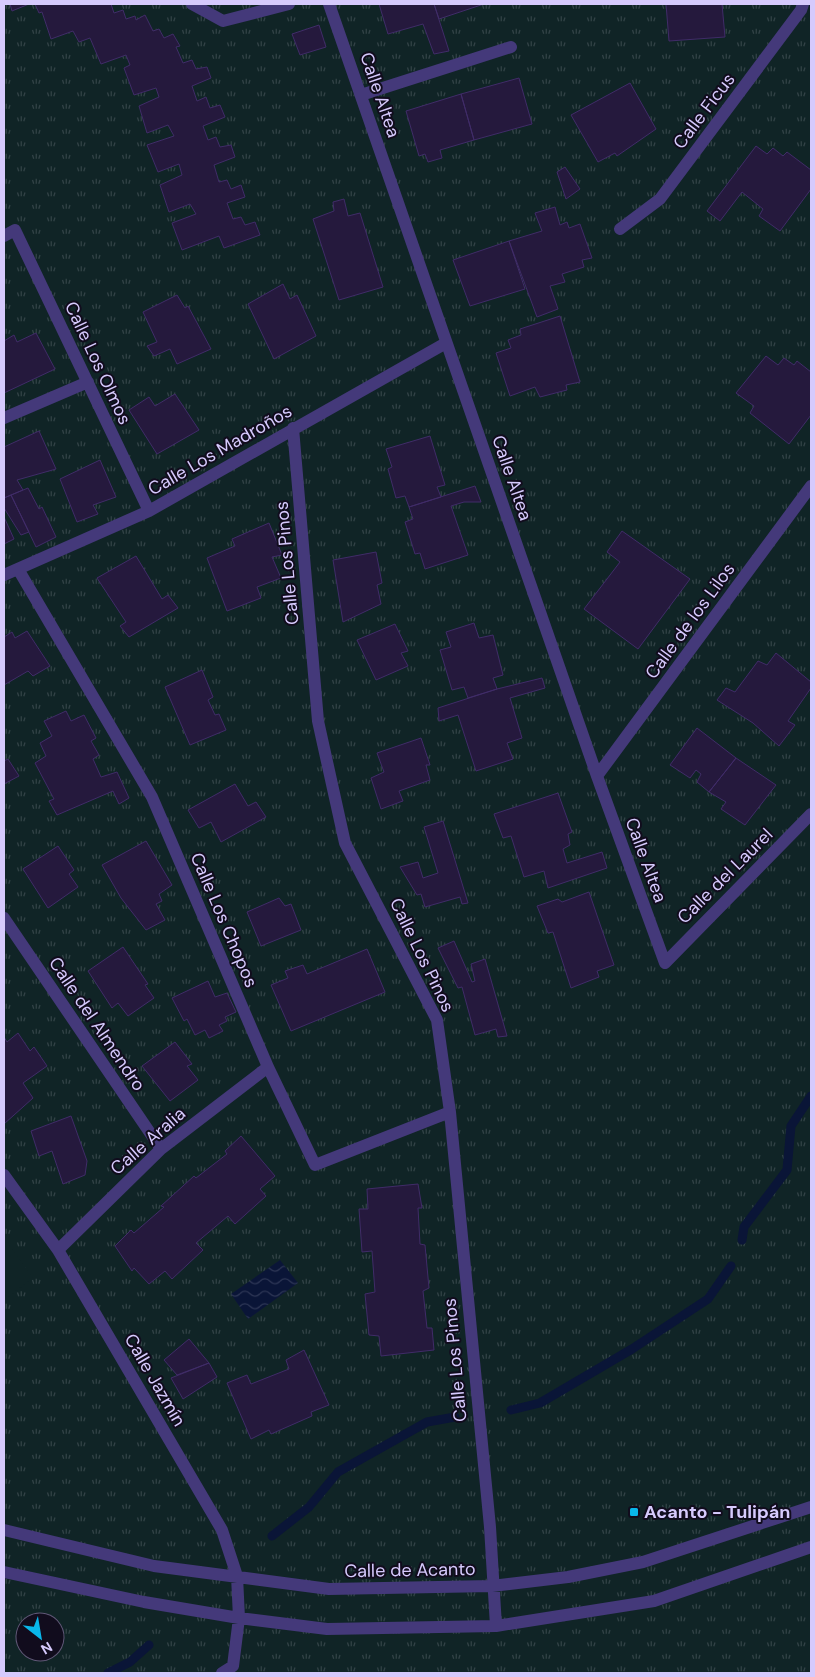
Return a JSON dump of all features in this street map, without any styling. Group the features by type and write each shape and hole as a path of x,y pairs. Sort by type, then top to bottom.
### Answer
{"street":[{"path":"192,4 223,22 289,4"},
{"name":"Calle Altea","path":"329,4 597,776 664,963"},
{"name":"Calle Ficus","path":"620,229 660,199 801,10 803,4"},
{"path":"361,95 511,47"},
{"name":"Calle Los Olmos","path":"4,236 15,230 149,511"},
{"name":"Calle Los Madroños","path":"4,575 149,511 446,343"},
{"path":"4,418 88,382"},
{"name":"Calle Los Pinos","path":"293,428 318,721 345,843 437,1020 450,1112 490,1527 492,1586 496,1626"},
{"name":"Calle de los Lilos","path":"597,776 811,486"},
{"name":"Calle Los Chopos","path":"18,569 152,796 268,1067 315,1165 450,1112"},
{"name":"Calle del Laurel","path":"664,963 811,814"},
{"name":"Calle del Almendro","path":"4,918 161,1149"},
{"name":"Calle Aralia","path":"58,1250 161,1149 268,1067"},
{"name":"Calle Jazmín","path":"4,1175 58,1250 222,1530 238,1576 239,1618 233,1666 222,1673"},
{"name":"Calle de Acanto","path":"4,1530 154,1566 329,1589 492,1586 568,1576 643,1562 811,1507"},
{"path":"4,1572 144,1602 239,1618 327,1629 496,1626 654,1601 811,1547"}],"green space":[{"path":"4,4 811,4 811,1673 4,1673"},
{"path":"7,1242 33,1278 4,1300 4,1245"}],"water":[{"path":"280,1260 298,1283 248,1319 231,1294"}],"building":[{"path":"10,4 29,4 12,11"},
{"path":"35,4 111,4 114,13 123,10 126,19 135,16 136,20 145,15 153,31 159,29 164,38 173,34 180,46 176,47 183,63 192,60 196,69 207,67 211,78 192,86 197,101 206,97 210,108 220,105 225,117 203,126 208,140 216,137 220,147 231,145 235,157 214,165 219,182 227,180 231,189 241,185 245,197 227,203 233,219 241,217 245,225 255,222 260,235 224,248 219,236 182,250 172,223 196,214 190,204 169,212 160,185 182,175 179,164 158,172 147,145 174,136 168,125 147,133 139,106 159,97 156,88 134,95 124,68 130,65 126,55 101,64 90,38 79,42 73,31 51,39 42,12 39,13"},
{"path":"379,4 434,4 449,51 434,54 423,24 388,34"},
{"path":"434,4 484,4 439,19"},
{"path":"666,4 722,4 725,37 669,41"},
{"path":"319,25 326,47 300,55 292,34"},
{"path":"519,78 532,124 474,140 461,94"},
{"path":"630,83 656,129 617,156 615,153 598,162 571,115"},
{"path":"461,94 474,140 440,150 442,158 428,162 425,154 419,156 406,111"},
{"path":"756,146 767,154 773,148 783,156 787,152 811,170 811,189 780,231 759,216 763,209 742,192 720,221 707,211"},
{"path":"565,167 580,189 566,199 557,172"},
{"path":"344,199 348,216 360,213 383,287 339,300 313,219 334,211 333,202"},
{"path":"555,207 560,225 567,222 569,228 580,224 592,258 582,260 584,267 562,274 565,282 550,286 558,309 537,317 509,241 542,231 535,213"},
{"path":"509,241 525,289 470,306 453,260"},
{"path":"283,284 290,299 297,295 316,336 274,359 248,304"},
{"path":"177,295 185,308 188,306 211,349 177,364 170,349 154,356 147,346 157,342 143,312"},
{"path":"560,316 580,382 566,385 567,390 540,397 535,387 510,396 496,353 511,348 508,340 521,335 520,329"},
{"path":"36,333 55,369 4,393 4,341 14,335 17,342"},
{"path":"766,356 778,365 784,358 794,365 797,361 811,372 811,415 789,444 750,413 754,406 736,393"},
{"path":"175,394 199,430 157,454 129,410 149,397 155,406"},
{"path":"39,431 56,469 17,480 23,490 4,498 4,447"},
{"path":"430,436 445,485 437,487 441,497 409,507 405,496 396,498 388,469 392,467 386,449"},
{"path":"100,460 116,497 93,505 98,514 77,522 60,479"},
{"path":"475,486 481,502 464,502 451,506 468,555 425,569 420,553 415,554 405,522 413,519 409,507"},
{"path":"28,488 39,509 42,507 56,537 36,547 11,495"},
{"path":"11,495 29,532 21,535 4,508 4,498"},
{"path":"4,517 14,539 4,544"},
{"path":"269,523 282,555 272,557 281,578 257,587 261,598 227,611 207,558 235,546 232,539"},
{"path":"622,531 690,579 638,649 584,609 620,562 607,552"},
{"path":"376,552 382,583 377,585 381,604 343,622 333,560"},
{"path":"136,556 162,599 168,595 178,608 129,637 120,626 126,622 97,578"},
{"path":"474,623 479,638 493,635 503,675 493,678 497,689 468,698 464,687 452,690 440,650 451,647 446,632"},
{"path":"395,624 408,651 401,653 408,666 376,680 357,640"},
{"path":"27,631 50,666 33,676 28,671 4,685 4,637 12,632 15,638"},
{"path":"776,653 811,682 811,688 788,721 795,725 779,746 753,723 717,700 726,688 735,692 758,661 767,665"},
{"path":"202,670 213,697 208,700 215,715 219,714 226,730 190,745 165,687"},
{"path":"542,678 545,688 510,698 522,738 507,743 513,759 476,771 458,715 439,721 438,708 497,689"},
{"path":"66,711 71,721 84,715 96,738 91,741 99,755 93,759 101,777 117,772 129,798 119,804 113,791 57,815 49,801 54,799 35,763 46,756 40,743 52,736 44,721"},
{"path":"697,728 736,758 709,792 697,782 701,774 696,770 690,778 670,765"},
{"path":"421,738 430,765 426,765 430,780 399,791 403,801 381,809 371,778 384,772 377,753"},
{"path":"736,758 776,785 745,825 721,809 726,802 709,792"},
{"path":"8,759 19,776 4,784 4,761"},
{"path":"235,784 248,806 256,802 266,817 221,842 211,822 199,828 188,810"},
{"path":"558,793 572,832 568,834 570,845 563,849 567,863 602,852 607,868 548,888 544,871 524,877 511,836 503,838 494,814"},
{"path":"443,821 468,903 462,904 460,897 425,907 421,894 417,895 400,867 418,862 423,878 438,873 424,827"},
{"path":"146,841 172,885 159,894 162,901 156,904 165,920 146,930 121,898 102,865"},
{"path":"58,846 74,870 69,874 78,887 48,908 23,869"},
{"path":"589,892 614,965 597,971 599,977 571,988 553,932 548,933 537,906 558,899 562,902"},
{"path":"279,898 285,906 291,904 301,930 261,946 247,912"},
{"path":"454,941 472,982 475,981 471,964 485,959 507,1036 498,1037 496,1029 475,1035 462,987 458,988 438,948"},
{"path":"123,947 148,984 145,985 154,998 128,1016 118,1003 112,1008 88,971"},
{"path":"367,949 385,992 291,1031 271,985 288,978 285,971 303,965 307,974"},
{"path":"208,981 215,997 227,993 236,1012 225,1017 227,1021 219,1025 223,1031 209,1038 205,1030 195,1035 187,1019 184,1021 172,998"},
{"path":"18,1033 30,1051 34,1047 47,1066 23,1083 33,1098 4,1124 4,1037 7,1042"},
{"path":"175,1042 192,1064 187,1066 198,1080 170,1101 142,1066"},
{"path":"71,1116 87,1161 85,1175 63,1184 52,1151 39,1156 31,1131"},
{"path":"241,1136 275,1176 260,1189 266,1196 235,1224 228,1216 196,1243 203,1250 172,1279 165,1271 149,1284 134,1268 132,1271 115,1246 131,1230 134,1233 164,1207 161,1206 194,1176 196,1178 227,1154 225,1151"},
{"path":"418,1184 422,1208 418,1208 420,1244 425,1245 429,1288 423,1291 427,1328 432,1328 434,1350 381,1356 379,1336 369,1335 365,1294 375,1292 372,1251 362,1252 359,1209 368,1209 367,1189"},
{"path":"189,1339 209,1363 177,1375 164,1360"},
{"path":"304,1350 329,1405 311,1412 312,1416 271,1434 269,1430 251,1439 227,1383 247,1375 251,1384 289,1369 286,1360"},
{"path":"209,1363 217,1377 183,1399 171,1378"}],"waterway":[{"path":"742,1240 744,1227 787,1170 791,1126 811,1096"},
{"path":"511,1410 540,1403 632,1349 708,1299 731,1266"},
{"path":"272,1536 309,1507 338,1472 427,1422 455,1417"},
{"path":"108,1673 130,1662 149,1645"}],"place":[{"name":"Acanto - Tulipán","path":"634,1512"}]}
